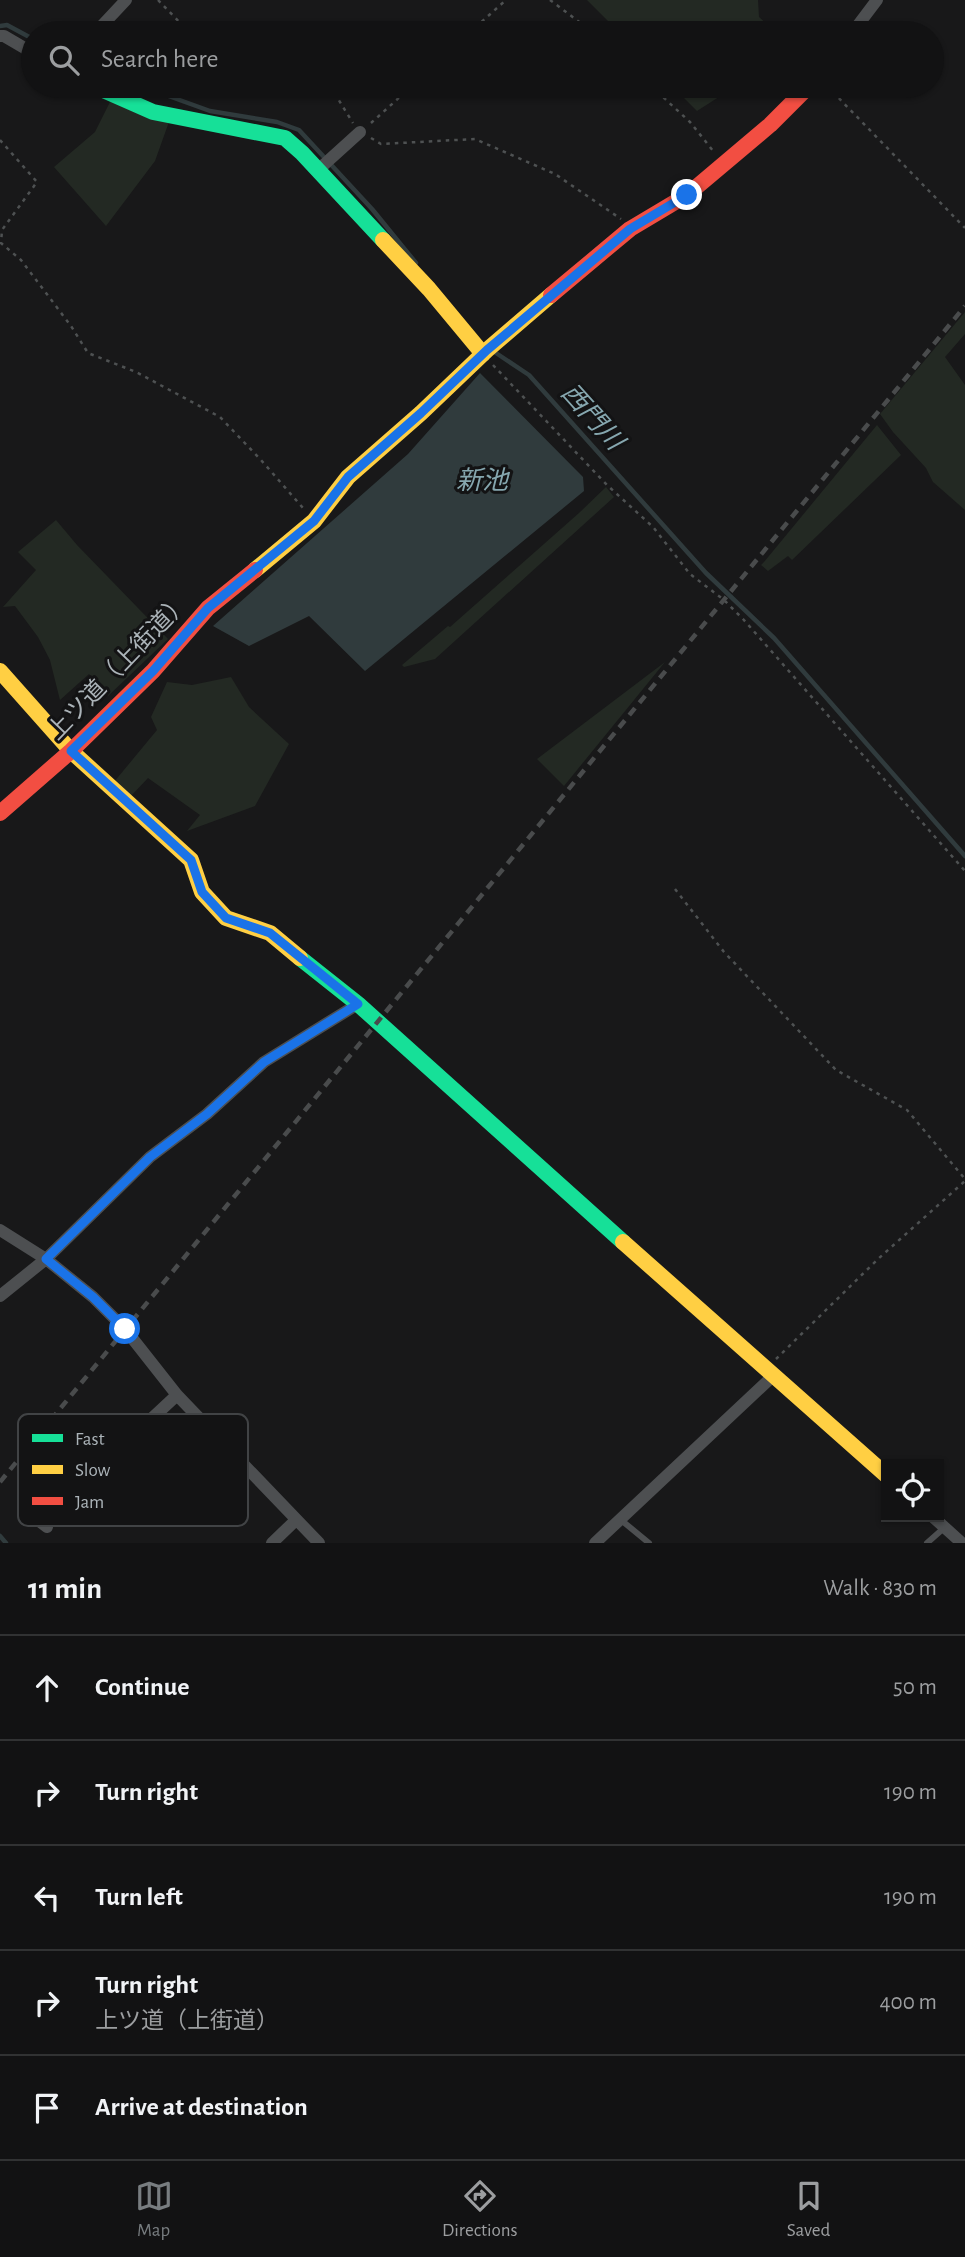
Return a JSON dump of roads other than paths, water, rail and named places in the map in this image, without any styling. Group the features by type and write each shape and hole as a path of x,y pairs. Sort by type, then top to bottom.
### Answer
{"street":[{"path":"106,21 126,0"},
{"path":"861,21 877,0"},
{"path":"0,36 21,46"},
{"path":"119,98 153,112 285,138 302,153 324,165 429,289 488,350"},
{"name":"上ツ道（上街道）","path":"0,813 71,751 153,671 208,608 314,521 348,477 488,350 630,229 687,195 770,125 797,98"},
{"path":"324,165 360,132"},
{"path":"0,671 71,751 191,860 202,892 226,918 270,933 358,1004 881,1471"},
{"path":"0,1296 46,1259 150,1157 207,1114 264,1062 358,1004"},
{"path":"0,1230 46,1259 93,1297 125,1329 195,1414"},
{"path":"595,1543 770,1373"},
{"path":"157,1414 177,1395"},
{"path":"248,1470 319,1543"},
{"path":"272,1543 296,1520"},
{"path":"939,1522 962,1543"}],"lane":[{"path":"621,1520 649,1543"},
{"path":"927,1543 945,1527"}],"water":[{"name":"新池","path":"480,373 583,477 584,491 365,671 309,616 249,646 213,626 408,454"}],"waterway":[{"name":"西門川","path":"0,26 7,25 21,33"},
{"name":"西門川","path":"174,98 210,111 277,122 299,130 372,209 416,263"},
{"name":"西門川","path":"493,351 529,375 706,573 774,638 965,856"},
{"path":"0,1536 6,1543"}],"railway":[{"path":"56,1414 965,306"},
{"path":"0,1482 18,1460"}]}
